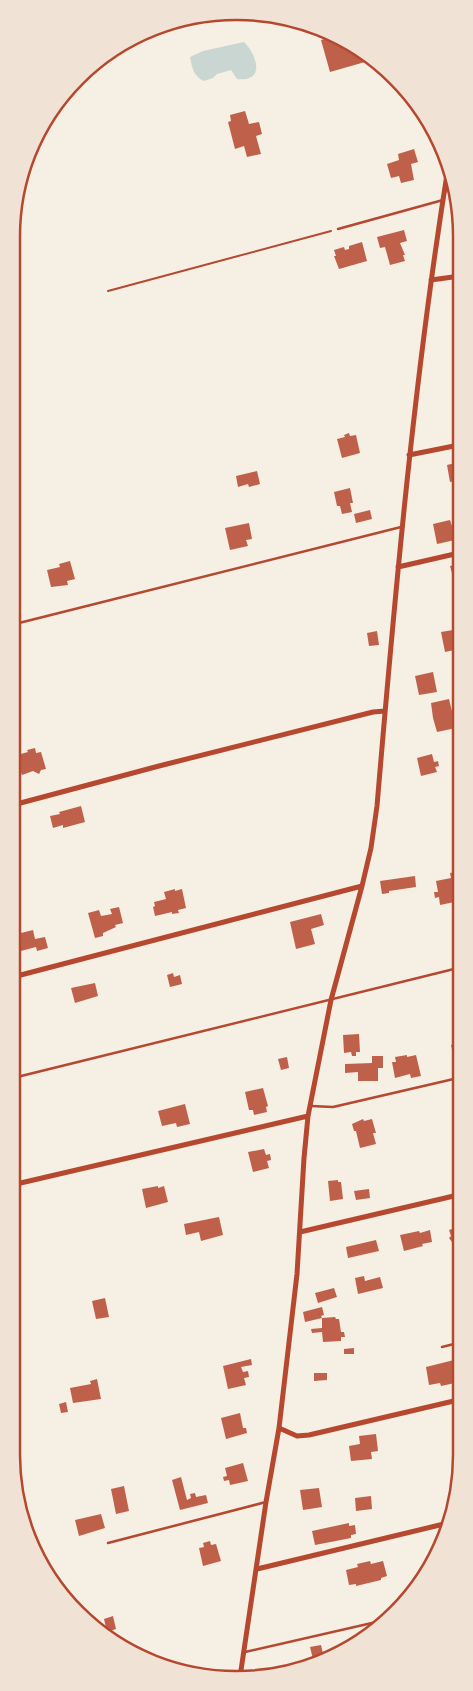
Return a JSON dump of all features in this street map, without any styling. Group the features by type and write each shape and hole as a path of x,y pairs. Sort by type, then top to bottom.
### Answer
{"street":[{"path":"241,1671 279,1428 297,1274 308,1116 331,1000 371,848 377,806 409,454 431,280 446,180"},
{"path":"431,280 453,277"},
{"path":"409,454 453,446"},
{"path":"398,567 453,554"},
{"path":"20,803 159,766 373,712 385,711"},
{"path":"20,975 362,886"},
{"path":"20,1183 308,1116"},
{"path":"300,1232 453,1196"},
{"path":"279,1428 297,1436 309,1435 453,1401"},
{"path":"257,1569 442,1524"}],"lane":[{"path":"338,229 443,200"},
{"path":"20,623 402,527"},
{"path":"20,1076 453,969"},
{"path":"310,1106 332,1107 453,1079"},
{"path":"442,1347 453,1344"},
{"path":"108,1543 266,1502"},
{"path":"244,1652 372,1623"}],"path":[{"path":"108,291 338,229"}],"shaded area":[{"path":"244,42 249,47 255,60 255,72 252,76 246,79 237,79 231,70 217,74 213,78 204,81 195,74 190,57 203,51"}],"building":[{"path":"325,39 332,42 365,62 330,72 321,40"},
{"path":"245,111 249,124 259,122 262,134 256,136 261,154 247,157 244,146 235,149 228,122 231,121 230,115"},
{"path":"414,149 418,162 411,164 414,180 401,183 399,176 391,178 387,164 399,160 398,154"},
{"path":"404,230 407,241 400,243 405,255 403,255 405,261 390,265 385,247 380,248 377,237"},
{"path":"362,242 367,261 339,269 334,256 336,256 334,250 344,247 345,250 349,249 349,246"},
{"path":"349,433 350,436 356,435 360,453 342,458 337,439 345,437 344,435"},
{"path":"453,464 453,481 450,482 447,465"},
{"path":"257,471 260,484 249,487 248,484 238,487 236,476"},
{"path":"350,488 353,503 350,503 352,512 342,514 340,506 337,506 334,492"},
{"path":"370,510 372,519 356,523 354,514"},
{"path":"450,520 453,526 453,540 437,544 433,524"},
{"path":"249,523 252,539 246,540 248,546 230,550 225,528"},
{"path":"70,561 75,579 67,581 68,585 51,587 47,570 60,567 59,564"},
{"path":"453,565 453,577 450,566"},
{"path":"453,630 453,650 445,652 441,632"},
{"path":"377,631 379,645 369,646 367,633"},
{"path":"433,672 437,692 419,695 415,676"},
{"path":"449,699 453,716 453,729 437,732 431,703"},
{"path":"35,748 36,753 41,752 46,769 41,770 39,774 33,771 22,775 20,770 20,754 28,752 27,750"},
{"path":"432,754 434,762 438,761 439,766 435,767 437,772 421,776 417,758"},
{"path":"81,806 85,822 63,828 63,825 53,828 50,816"},
{"path":"453,872 453,902 440,905 439,897 435,898 434,892 438,892 436,881 451,878 450,873"},
{"path":"415,876 416,887 389,891 389,893 382,894 380,881"},
{"path":"175,889 175,891 182,889 186,908 178,910 179,913 172,914 172,912 155,916 154,902 166,899 164,892"},
{"path":"119,907 123,923 115,925 116,927 103,933 103,936 95,938 88,913 99,910 101,916 112,914 110,909"},
{"path":"321,914 324,925 311,929 315,944 296,949 290,922"},
{"path":"33,930 35,939 45,937 48,948 37,951 36,947 20,951 20,933"},
{"path":"173,973 174,977 180,975 182,984 170,987 167,975"},
{"path":"95,983 98,996 75,1003 71,988"},
{"path":"359,1034 360,1052 356,1052 356,1056 352,1056 351,1052 344,1053 343,1035"},
{"path":"407,1055 407,1057 416,1055 421,1076 411,1078 410,1074 395,1078 392,1062 396,1062 395,1057"},
{"path":"372,1056 383,1056 383,1068 378,1068 378,1081 358,1081 358,1072 345,1073 345,1064 372,1063"},
{"path":"287,1057 289,1068 281,1070 278,1059"},
{"path":"263,1088 268,1106 266,1107 267,1112 254,1115 253,1110 249,1110 245,1092"},
{"path":"185,1104 190,1124 177,1127 176,1123 162,1126 158,1111"},
{"path":"363,1119 364,1121 372,1119 376,1133 373,1133 376,1144 360,1148 356,1131 354,1131 352,1124"},
{"path":"264,1149 266,1155 270,1154 271,1160 267,1161 269,1168 253,1172 248,1152"},
{"path":"338,1180 338,1182 341,1182 343,1199 330,1201 328,1181"},
{"path":"158,1186 158,1188 164,1186 168,1202 146,1208 142,1189"},
{"path":"369,1189 370,1198 356,1200 354,1191"},
{"path":"219,1217 223,1235 201,1241 199,1232 186,1235 184,1224"},
{"path":"453,1229 453,1242 449,1238 451,1236 449,1230"},
{"path":"430,1230 432,1242 404,1251 400,1235"},
{"path":"376,1240 379,1251 348,1258 346,1247"},
{"path":"364,1276 365,1281 380,1277 383,1288 358,1294 355,1278"},
{"path":"334,1288 337,1297 318,1303 315,1293"},
{"path":"105,1298 109,1317 96,1319 92,1301"},
{"path":"322,1307 324,1315 321,1316 322,1318 305,1322 303,1312"},
{"path":"335,1317 339,1319 341,1332 344,1332 345,1337 341,1337 341,1341 323,1342 322,1332 312,1333 311,1329 322,1328 322,1318"},
{"path":"354,1348 354,1354 344,1354 344,1349"},
{"path":"251,1359 252,1365 241,1367 243,1372 248,1371 249,1377 244,1378 246,1385 228,1389 223,1366"},
{"path":"453,1360 453,1383 441,1386 440,1383 429,1385 426,1367"},
{"path":"314,1373 327,1373 327,1380 314,1381"},
{"path":"97,1379 101,1399 73,1403 70,1388 91,1384 90,1381"},
{"path":"66,1402 68,1412 61,1413 59,1404"},
{"path":"240,1413 243,1428 246,1428 247,1433 226,1439 221,1418"},
{"path":"376,1434 378,1451 371,1452 372,1459 351,1461 349,1446 360,1444 359,1436"},
{"path":"243,1463 248,1481 230,1485 229,1480 224,1481 223,1477 227,1476 225,1468"},
{"path":"181,1477 187,1500 191,1498 190,1494 195,1493 196,1497 206,1495 208,1503 180,1510 172,1480"},
{"path":"124,1486 129,1511 116,1514 111,1489"},
{"path":"319,1488 322,1507 303,1510 300,1490"},
{"path":"371,1496 372,1509 356,1511 355,1498"},
{"path":"101,1514 105,1528 79,1536 75,1520"},
{"path":"349,1523 349,1526 355,1525 356,1534 351,1535 351,1538 315,1545 312,1531"},
{"path":"210,1541 211,1545 216,1544 221,1561 203,1566 199,1548 204,1547 203,1543"},
{"path":"370,1561 371,1564 383,1561 387,1576 381,1578 381,1580 356,1586 356,1584 349,1585 346,1570 358,1567 357,1564"},
{"path":"113,1616 116,1629 111,1631 106,1627 104,1619"},
{"path":"321,1645 323,1653 313,1657 310,1647"}]}
